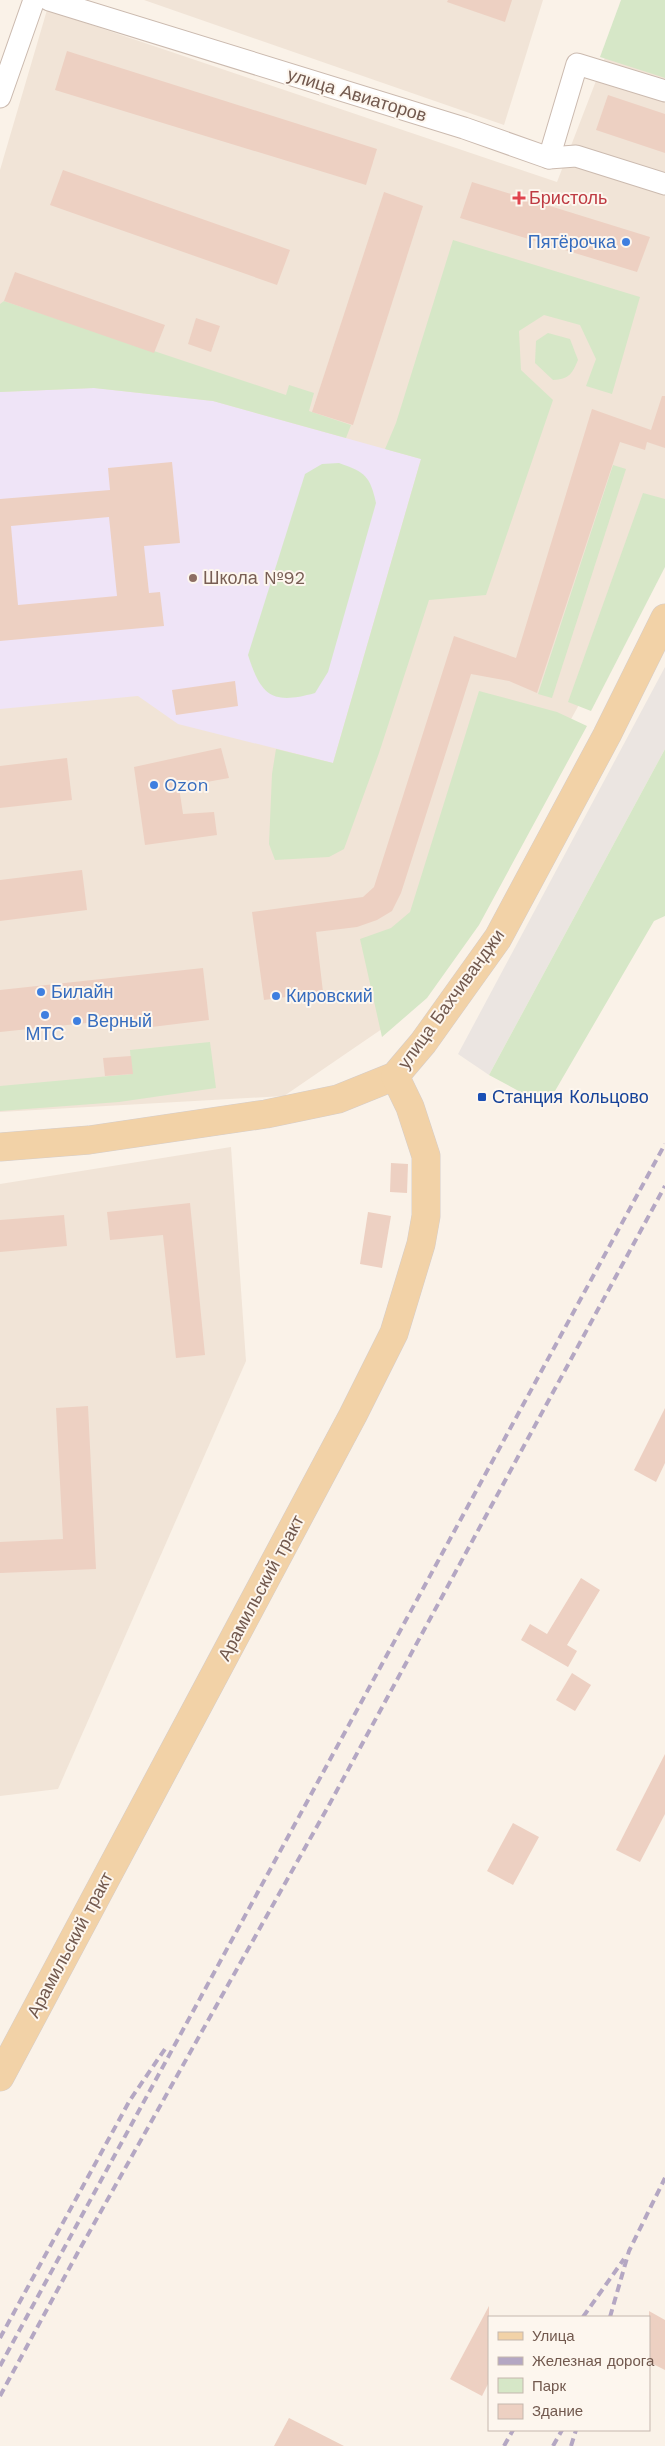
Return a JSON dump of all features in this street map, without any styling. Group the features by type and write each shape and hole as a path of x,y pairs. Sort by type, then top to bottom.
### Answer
{"main road":[{"name":"улица Бахчиванджи","path":"0,1147 89,1140 266,1114 338,1099 395,1076 423,1043 498,938 607,735 665,618"},
{"name":"Арамильский тракт","path":"0,2077 353,1415 394,1333 422,1244 426,1216 426,1156 410,1107 395,1076"}],"street":[{"path":"0,97 34,0"},
{"name":"улица Авиаторов","path":"50,0 464,128 549,158 576,156 665,184"},
{"path":"549,158 577,64 665,91"}],"shaded area":[{"path":"144,0 543,0 504,125"},
{"path":"47,10 557,182 616,29 665,37 665,547 414,1007 284,1096 0,1112 0,170"},
{"name":"Школа №92","path":"94,388 213,401 421,459 333,763 178,724 138,696 0,709 0,392"},
{"path":"665,667 665,749 489,1075 458,1054"},
{"path":"231,1147 246,1361 58,1789 0,1796 0,1184"}],"green space":[{"path":"621,0 665,0 665,78 600,57"},
{"path":"453,240 640,297 612,394 586,386 596,359 580,325 544,315 519,331 521,370 553,400 486,595 429,600 379,753 344,849 329,857 275,860 269,844 272,774 276,749 333,763 421,459 385,449 396,423"},
{"path":"4,301 286,395 289,385 314,393 309,411 351,425 346,438 213,401 94,388 0,392 0,304"},
{"path":"548,333 570,339 578,360 572,372 566,377 553,380 535,363 536,341"},
{"path":"339,463 361,472 365,476 369,481 376,503 328,672 315,693 288,698 278,697 270,694 258,680 248,655 305,474 322,464"},
{"path":"613,465 626,469 552,698 538,694"},
{"path":"643,493 665,499 665,567 591,711 568,702"},
{"path":"479,691 557,712 587,726 479,925 427,998 382,1037 360,939 391,928 410,912"},
{"path":"665,749 665,916 654,921 555,1091 526,1095 489,1075"},
{"path":"210,1042 216,1088 119,1102 0,1111 0,1086 132,1074 130,1050"}],"building":[{"path":"448,0 512,0 505,22 447,2"},
{"path":"67,51 377,149 366,185 55,90"},
{"path":"608,95 665,114 665,153 596,130"},
{"path":"63,170 290,250 277,285 50,205"},
{"path":"472,182 650,237 637,272 460,218"},
{"path":"384,192 423,206 353,425 312,412"},
{"path":"15,272 165,325 154,353 4,301"},
{"path":"196,318 220,326 211,352 188,344"},
{"path":"662,396 665,396 665,448 647,442 645,450 620,442 537,693 509,681 471,674 401,893 392,911 377,920 357,927 316,932 323,992 264,1000 252,912 363,897 374,887 454,636 516,658 592,409 651,430"},
{"path":"172,462 180,543 144,546 149,593 160,592 164,626 0,641 0,499 110,490 108,468","holes":["109,517 117,596 18,605 11,526"]},
{"path":"235,681 238,706 176,715 172,690"},
{"path":"221,748 229,778 179,787 183,814 214,812 217,835 145,845 134,767"},
{"path":"67,758 72,800 0,808 0,766"},
{"path":"82,870 87,910 0,921 0,880"},
{"path":"203,968 209,1020 127,1030 125,1019 0,1032 0,990"},
{"path":"131,1056 133,1074 105,1076 103,1058"},
{"path":"391,1163 408,1164 407,1193 390,1192"},
{"path":"190,1203 205,1355 176,1358 163,1235 110,1240 107,1212"},
{"path":"368,1212 391,1216 382,1268 360,1264"},
{"path":"64,1215 67,1246 0,1252 0,1220"},
{"path":"88,1406 96,1569 0,1573 0,1542 63,1539 56,1408"},
{"path":"665,1408 665,1463 656,1482 634,1470"},
{"path":"581,1578 600,1590 567,1645 577,1651 568,1667 521,1640 530,1624 547,1634"},
{"path":"572,1673 591,1685 575,1711 556,1700"},
{"path":"665,1754 665,1814 640,1862 616,1850"},
{"path":"513,1823 539,1837 513,1885 487,1871"},
{"path":"489,2306 488,2384 482,2396 450,2379"},
{"path":"649,2311 665,2320 665,2370 650,2362"},
{"path":"289,2418 344,2446 274,2446"}],"railway":[{"path":"0,2366 665,1144"},
{"path":"0,2396 77,2254 329,1805 665,1186"},
{"path":"0,2338 130,2100 167,2046"},
{"path":"610,2316 629,2251 665,2178"},
{"path":"584,2316 624,2259"},
{"path":"504,2446 512,2431"},
{"path":"553,2446 561,2431"},
{"path":"571,2446 576,2431"}],"place":[{"name":"Бристоль","path":"519,198"},
{"name":"Пятёрочка","path":"626,242"},
{"name":"Школа №92","path":"193,578"},
{"name":"Ozon","path":"154,785"},
{"name":"Билайн","path":"41,992"},
{"name":"Кировский","path":"276,996"},
{"name":"МТС","path":"45,1015"},
{"name":"Верный","path":"77,1021"},
{"name":"Станция Кольцово","path":"482,1097"}]}
